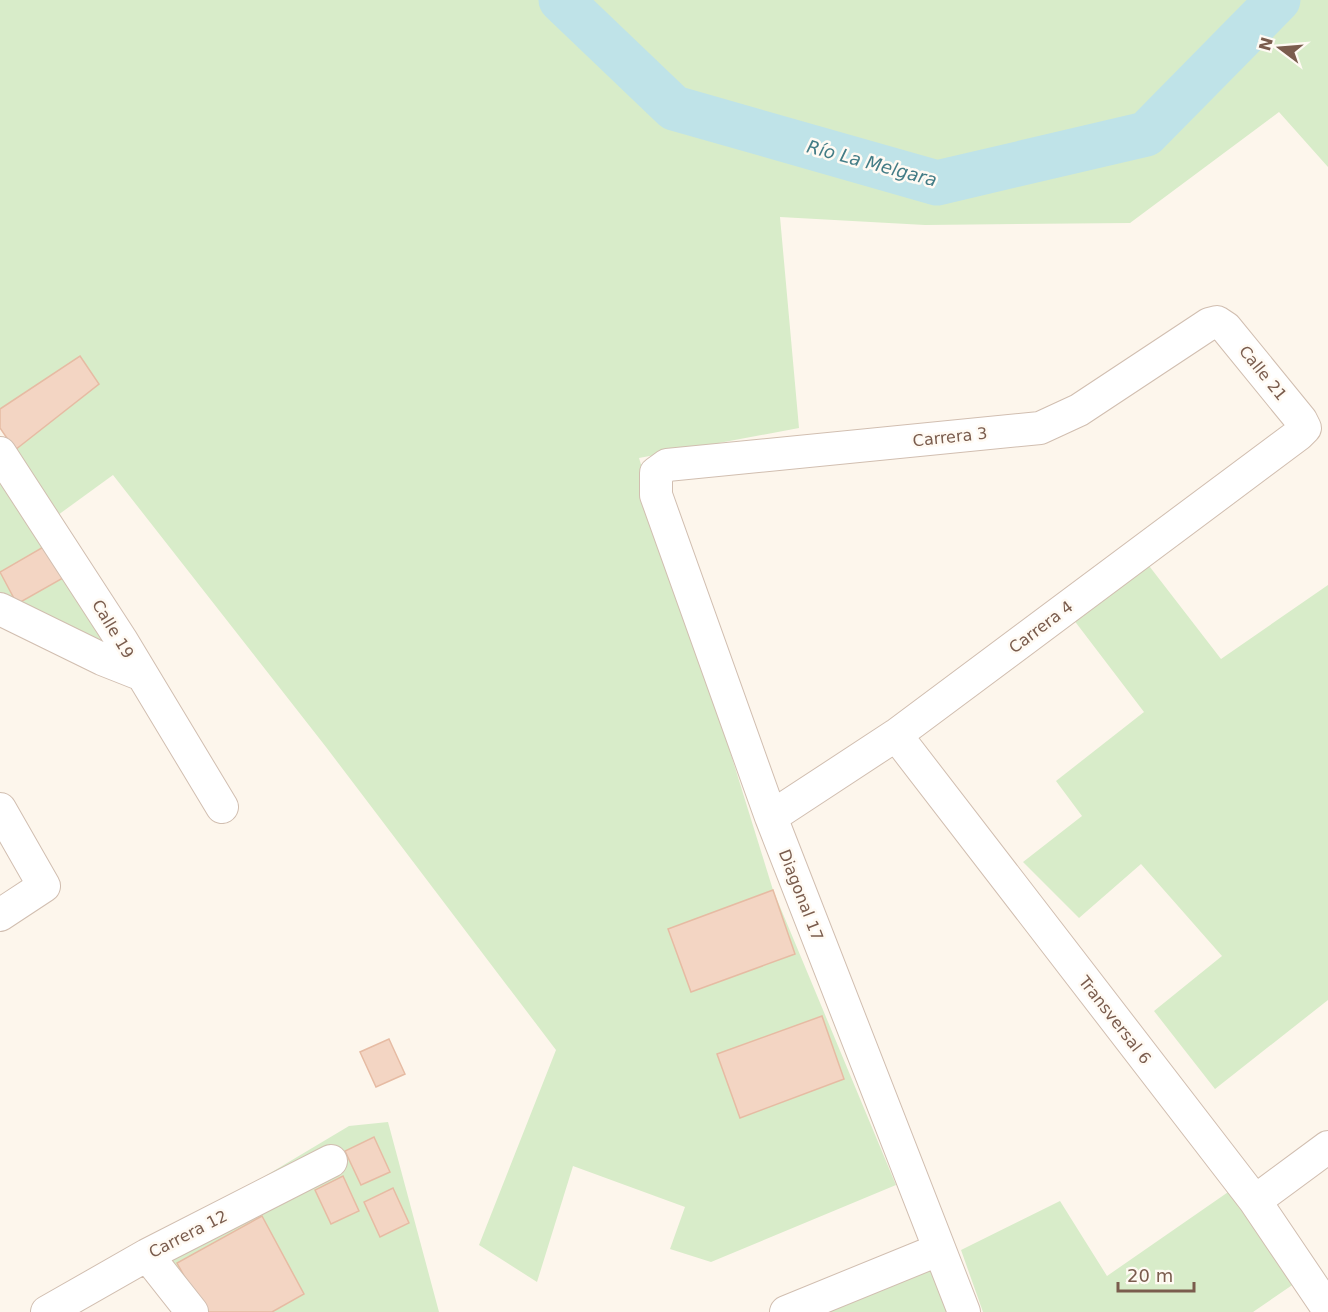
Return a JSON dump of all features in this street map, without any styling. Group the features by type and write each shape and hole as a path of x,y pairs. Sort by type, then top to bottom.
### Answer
{"street":[{"name":"Calle 21","path":"1217,322 1241,346 1305,428"},
{"name":"Carrera 3","path":"656,473 667,465 1040,428 1079,410 1209,324 1217,322"},
{"name":"Carrera 4","path":"771,817 896,735 1305,428"},
{"name":"Calle 19","path":"0,453 122,641 222,807"},
{"name":"Diagonal 17","path":"656,473 656,495 771,817 964,1312"},
{"path":"0,609 102,659 140,674"},
{"name":"Transversal 6","path":"896,735 1255,1201 1328,1309"},
{"path":"0,809 44,886 0,915"},
{"path":"1255,1201 1328,1147"},
{"name":"Carrera 12","path":"47,1312 147,1255 331,1161"},
{"path":"786,1312 938,1250"},
{"path":"147,1255 192,1312"}],"green space":[{"path":"0,0 1328,0 1328,167 1279,112 1130,223 925,225 780,217 799,428 639,458 773,890 896,1185 711,1262 670,1249 685,1207 573,1166 537,1282 479,1245 556,1050 326,747 113,475 58,515 15,450 99,384 80,357 0,409"},
{"path":"0,475 109,640 99,649 0,599"},
{"path":"1143,558 1221,659 1328,585 1328,1000 1215,1089 1154,1011 1222,956 1141,864 1079,918 1023,862 1082,816 1056,781 1144,712 1067,611"},
{"path":"388,1122 439,1312 195,1312 145,1248 349,1126"},
{"path":"1234,1188 1304,1277 1253,1312 983,1312 961,1250 1060,1201 1107,1276"},
{"path":"928,1263 947,1312 816,1312"}],"building":[{"path":"80,356 99,384 15,450 0,428 0,409"},
{"path":"45,546 63,578 17,604 0,572"},
{"path":"773,890 795,954 691,992 668,929"},
{"path":"822,1016 844,1079 740,1118 717,1054"},
{"path":"389,1039 405,1074 376,1087 360,1052"},
{"path":"374,1137 390,1172 361,1185 345,1151"},
{"path":"343,1176 359,1211 331,1224 315,1190"},
{"path":"393,1188 409,1223 380,1237 364,1202"},
{"path":"262,1216 304,1294 272,1312 204,1312 177,1263"}],"waterway":[{"name":"Río La Melgara","path":"561,0 674,108 937,183 1146,134 1278,0"}]}
